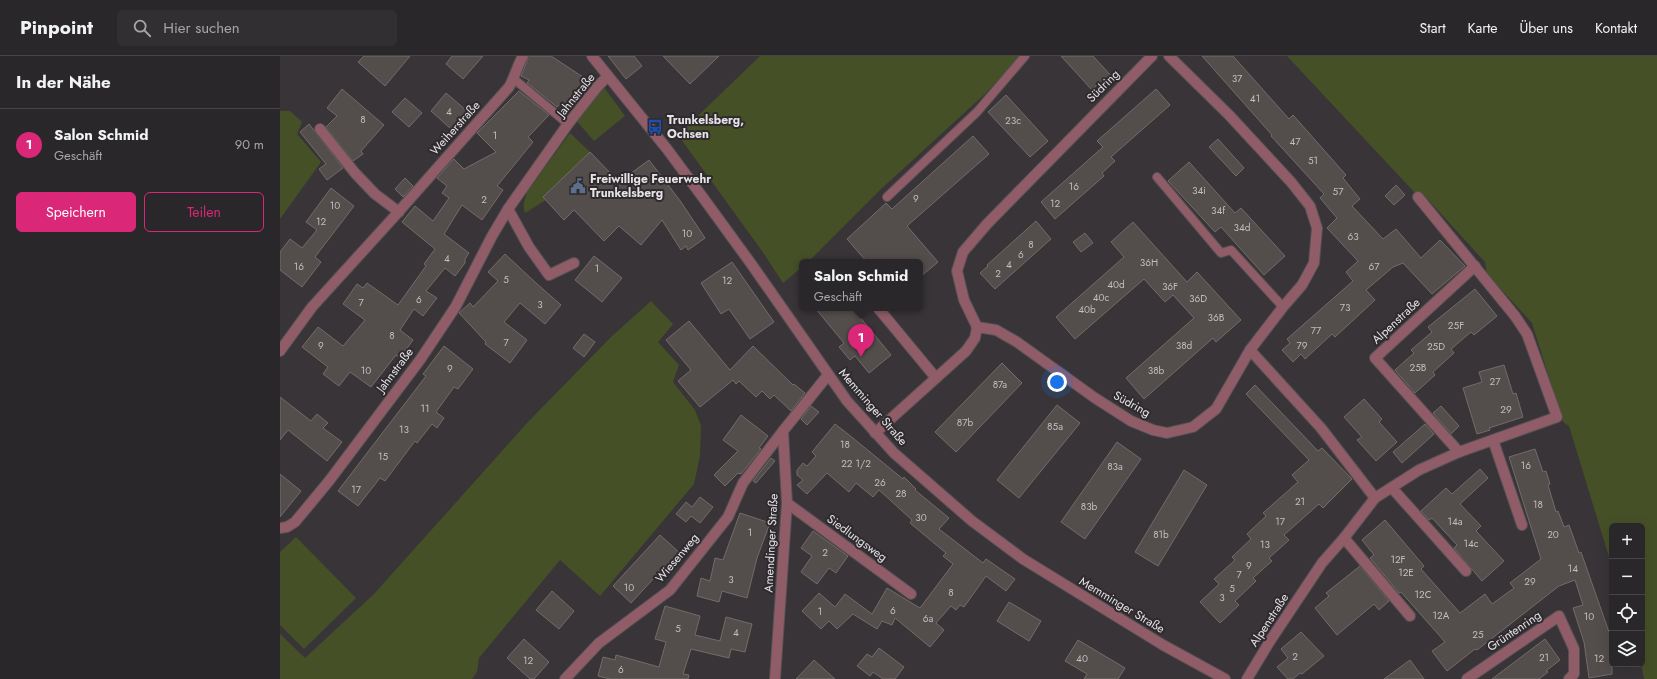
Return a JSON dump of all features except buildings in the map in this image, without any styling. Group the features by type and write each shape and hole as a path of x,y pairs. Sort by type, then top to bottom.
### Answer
{"street":[{"name":"Weiherstraße","path":"280,351 312,307 399,212 504,92 514,79 518,64 523,56"},
{"name":"Memminger Straße","path":"592,56 666,149 739,247 847,401 875,433 920,476 972,521 1023,560 1163,645 1225,679"},
{"name":"Südring","path":"1152,56 987,224 963,252 957,271 964,300 976,327 996,330 1017,342 1095,398 1131,421 1153,430 1166,433 1193,427 1216,409 1250,350 1302,285 1314,263 1317,228 1310,206 1292,182 1229,115 1169,56"},
{"name":"Jahnstraße","path":"280,529 295,522 324,487 420,360 456,306 492,236 508,209 568,124 608,76"},
{"path":"320,129 355,173 375,194 399,212"},
{"name":"Alpenstraße","path":"1247,679 1270,641 1322,563 1344,538 1375,498 1419,470 1459,452 1558,418 1527,334 1515,316 1418,197"},
{"path":"508,209 529,247 549,275 574,263"},
{"name":"Alpenstraße","path":"1459,452 1375,358 1475,266"},
{"path":"880,311 936,378"},
{"path":"875,433 966,351 975,338 976,327"},
{"path":"1250,350 1321,428 1375,498"},
{"path":"783,431 828,375"},
{"name":"Amendinger Straße","path":"775,679 787,503 783,431"},
{"name":"Wiesenweg","path":"565,679 600,643 670,590 728,517 743,483 783,431"},
{"path":"1493,440 1522,525"},
{"path":"1392,488 1466,571"},
{"name":"Siedlungsweg","path":"787,503 911,594"},
{"path":"1344,538 1410,616"},
{"name":"Grüntenring","path":"1467,679 1559,616 1574,648 1574,674 1570,679"}],"lane":[{"path":"886,197 977,112 1025,56"},
{"path":"514,79 568,124"},
{"path":"1157,177 1221,253 1231,250 1283,307"}],"green space":[{"path":"760,56 1020,56 986,93 880,190 811,259 799,259 799,270 783,283 762,251 678,135"},
{"path":"1287,56 1657,56 1657,679 1644,679 1642,667 1645,667 1645,523 1609,523 1609,557 1569,426 1563,422 1532,323 1487,274 1485,262 1423,194 1415,193"},
{"path":"603,86 625,116 594,141 575,119"},
{"path":"280,111 290,111 302,122 297,134 321,162 280,219"},
{"path":"570,133 590,152 543,197 546,200 525,213 524,205 527,192"},
{"path":"651,301 673,324 658,342 679,365 673,382 695,410 701,426 700,456 694,484 600,596 560,560 479,658 477,672 472,679 280,679 280,634 305,658 374,594 527,423 611,337"},
{"path":"296,537 356,598 304,649 280,625 280,552"}],"place":[{"name":"Trunkelsberg, Ochsen","path":"655,127"},
{"name":"Freiwillige Feuerwehr Trunkelsberg","path":"578,186"},
{"name":"Salon Schmid","path":"861,357"}]}
